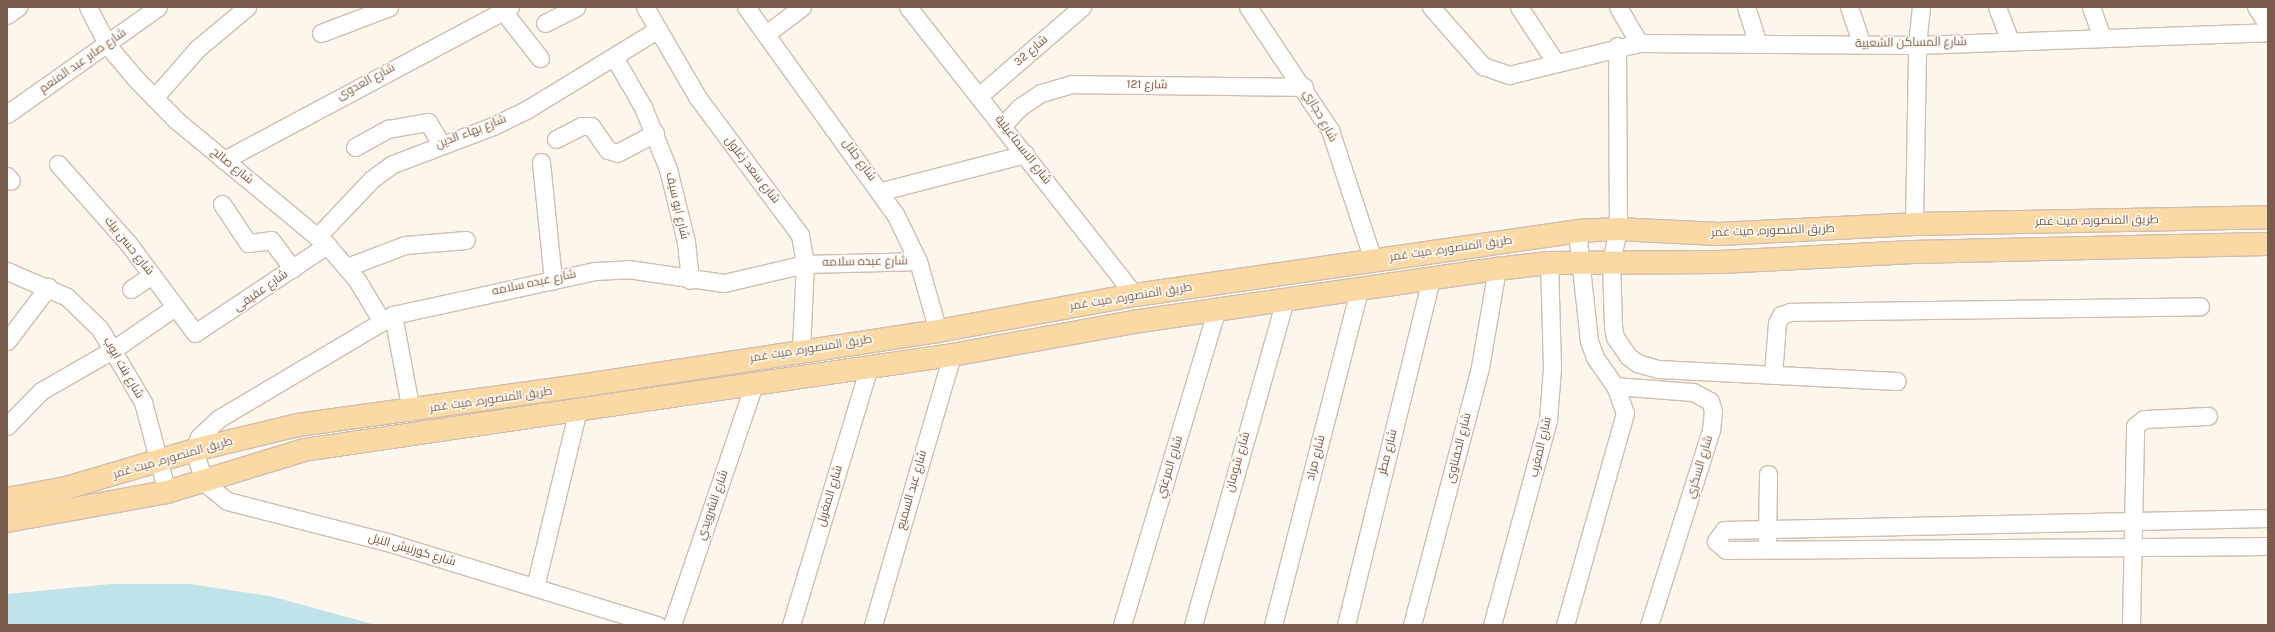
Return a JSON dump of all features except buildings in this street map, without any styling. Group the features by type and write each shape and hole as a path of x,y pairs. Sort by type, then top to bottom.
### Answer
{"main road":[{"name":"طريق المنصوره, ميت غمر","path":"7,499 66,488 160,462 194,450 298,425 411,412 801,350 938,331 1135,295 1577,231 1618,228 1719,234 1914,224 2268,217"},
{"name":"طريق المنصوره, ميت غمر","path":"7,521 167,492 204,482 304,450 578,409 952,356 1217,309 1359,290 1497,269 1548,263 2268,244"}],"street":[{"path":"7,14 18,7"},
{"name":"شارع صالح","path":"88,7 108,46 154,98 224,160 322,241 347,267 387,318 411,412"},
{"name":"شارع صابر عبد المنعم","path":"7,114 108,46 158,7"},
{"path":"154,98 198,48 247,7"},
{"path":"545,23 576,7"},
{"name":"شارع سعد زغلول","path":"645,7 657,30 721,131 793,222 800,235 805,264 801,350"},
{"name":"شارع جلال","path":"746,7 882,191 918,261 938,331"},
{"path":"766,34 802,7"},
{"name":"شارع الاسماعيلية","path":"908,7 980,95 1135,295"},
{"name":"شارع 32","path":"980,95 1080,7"},
{"name":"شارع حجازي","path":"1248,7 1304,87 1334,141 1373,260"},
{"name":"شارع المساكن الشعبية","path":"1431,7 1478,60 1495,72 1522,73 1617,46 1639,43 1917,44 2268,32"},
{"path":"1519,7 1556,63"},
{"path":"1618,7 1639,43"},
{"path":"1746,7 1758,44"},
{"path":"1849,7 1862,44"},
{"path":"1914,224 1917,44 1921,7"},
{"path":"1997,7 2010,41"},
{"path":"2091,7 2102,38"},
{"path":"2256,7 2268,25"},
{"path":"320,33 381,8"},
{"path":"507,9 540,58"},
{"name":"شارع العدوى","path":"224,160 507,9"},
{"name":"شارع بهاء الدين","path":"322,241 372,180 399,161 519,113 657,30"},
{"path":"1617,46 1618,228 1611,262 1616,337 1637,363 1658,369 1897,381"},
{"name":"شارع ابو سيف","path":"614,57 655,133 678,205 690,280"},
{"name":"شارع 121","path":"1003,125 1020,107 1041,93 1072,84 1304,87"},
{"path":"355,147 388,129 428,122 441,144"},
{"path":"556,139 581,126 591,126 608,150 617,153 655,133"},
{"path":"882,191 1025,154"},
{"path":"541,162 553,280"},
{"name":"شارع حسن بيك","path":"58,164 152,274 194,333"},
{"path":"222,204 248,243 271,240 293,269"},
{"path":"1565,625 1624,426 1625,413 1615,386 1595,357 1589,341 1578,263 1577,231"},
{"path":"347,267 405,245 466,240"},
{"name":"شارع عفيفى","path":"194,333 293,269 322,241"},
{"name":"شارع عبده سلامه","path":"194,450 200,438 218,419 387,318 595,271 628,269 690,280 724,282 805,264 918,261"},
{"name":"شارع المغرب","path":"1492,625 1548,420 1552,353 1548,263"},
{"name":"شارع الحفناوى","path":"1412,625 1480,367 1497,269"},
{"name":"شارع بنت ايوب","path":"7,271 67,297 100,329 114,349 143,402 167,492"},
{"path":"131,290 152,274"},
{"name":"شارع مطر","path":"1346,625 1431,278"},
{"path":"7,341 48,288"},
{"name":"شارع مراد","path":"1273,625 1359,290"},
{"name":"شارع شومان","path":"1193,625 1285,300"},
{"path":"7,426 41,391 114,349 175,306"},
{"path":"1773,375 1777,323 1781,315 1790,312 2200,306"},
{"name":"شارع المرغني","path":"1122,625 1217,309"},
{"name":"شارع عبد السميع","path":"873,625 952,356"},
{"name":"شارع المغربل","path":"791,625 869,367"},
{"name":"شارع الشرويدي","path":"672,625 754,384"},
{"name":"شارع السكري","path":"1615,386 1693,392 1710,401 1713,411 1711,430 1649,625"},
{"path":"535,587 578,409"},
{"path":"2131,625 2135,426 2144,419 2208,416"},
{"path":"194,450 204,482"},
{"path":"1767,550 1768,474"},
{"name":"شارع كورنيش النيل","path":"204,482 227,501 388,542 657,625"},
{"path":"2268,518 2132,524 1724,530 1716,541 1726,550 2268,546"},
{"path":"1967,526 1967,548"},
{"path":"1844,528 1844,550"}],"water":[{"path":"111,584 189,584 270,596 376,625 7,625 7,594"}]}
